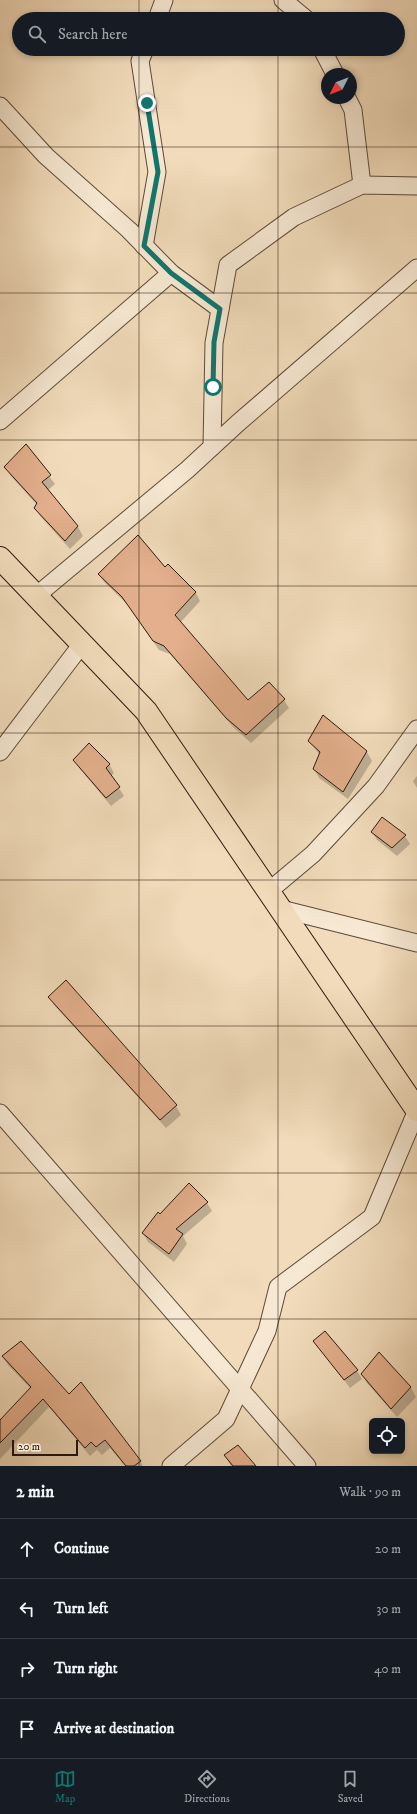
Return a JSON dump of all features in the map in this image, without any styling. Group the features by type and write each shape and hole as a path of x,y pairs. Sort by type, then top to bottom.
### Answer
{"highway":[{"path":"0,558 146,711 417,1110"}],"street":[{"path":"160,12 164,0"},
{"path":"283,0 298,12"},
{"path":"142,56 140,61 158,172 144,246"},
{"path":"325,56 331,68"},
{"path":"350,104 353,110 362,185"},
{"path":"0,106 46,156 144,246 171,273 220,309"},
{"path":"212,447 214,342 228,266 294,217 362,185 417,186"},
{"path":"36,596 212,447 417,268"},
{"path":"0,421 171,273"},
{"path":"0,752 82,644"},
{"path":"269,891 313,854 376,786 417,729"},
{"path":"281,909 417,943"},
{"path":"171,1466 226,1419 267,1332 278,1287 372,1217 417,1110"},
{"path":"0,1113 307,1466"}],"building":[{"path":"26,444 51,475 42,482 78,526 65,541 34,508 37,503 4,467"},
{"path":"138,535 165,567 168,564 196,592 175,615 248,700 269,682 285,699 246,735 226,718 164,646 153,641 122,597 98,574"},
{"path":"323,715 367,751 343,792 313,769 320,752 308,741"},
{"path":"89,743 110,764 106,768 120,787 106,798 73,760"},
{"path":"382,817 406,835 392,848 371,832"},
{"path":"66,980 177,1105 160,1120 48,997"},
{"path":"189,1183 208,1202 176,1229 183,1234 169,1254 142,1233 158,1212 160,1214"},
{"path":"325,1331 358,1370 344,1380 313,1341"},
{"path":"21,1341 69,1394 81,1382 141,1461 134,1466 126,1466 105,1440 96,1447 91,1442 85,1448 43,1399 0,1443 0,1420 31,1387 2,1356"},
{"path":"379,1352 411,1387 391,1409 361,1374"},
{"path":"238,1445 256,1466 233,1466 224,1455"}],"route":[{"path":"147,103 158,172 144,246 171,273 220,309 214,342 213,387"}]}
